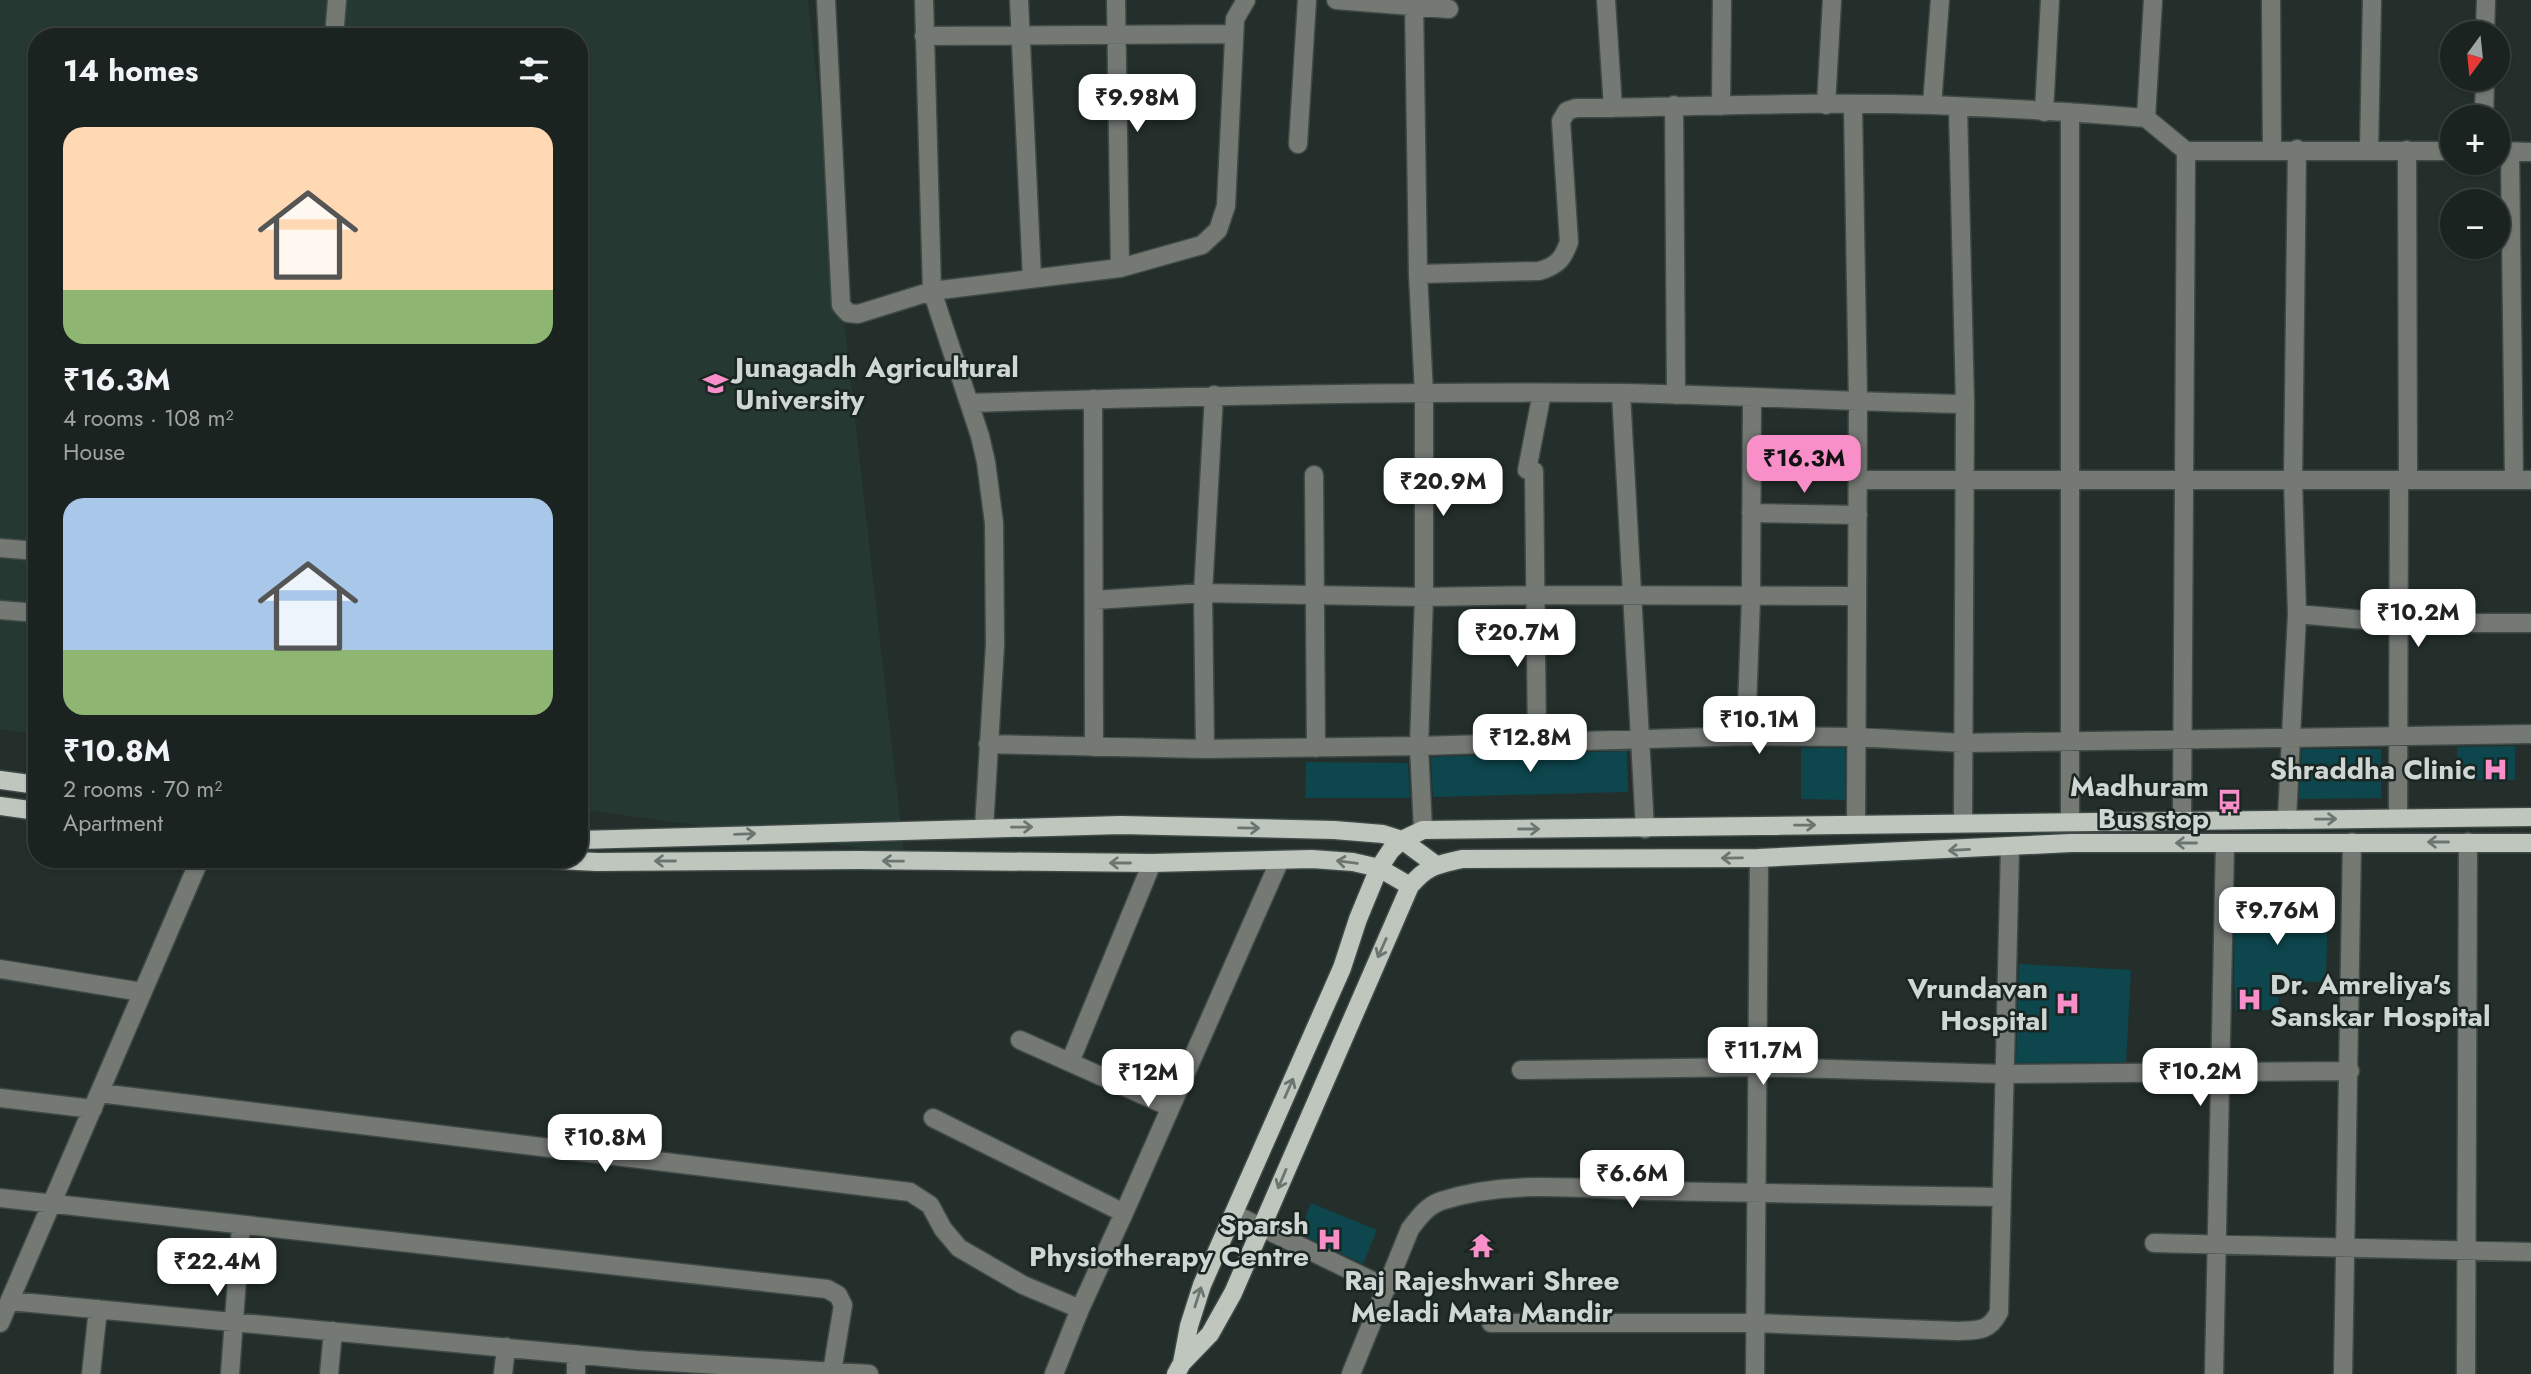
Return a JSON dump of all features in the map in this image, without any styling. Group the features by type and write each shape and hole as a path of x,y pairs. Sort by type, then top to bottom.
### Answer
{"main road":[{"path":"0,780 28,784"},
{"path":"0,806 28,810"},
{"path":"1179,1368 1202,1284 1342,968 1379,868 1391,850 1402,840 1423,831 2531,817"},
{"path":"588,840 1121,825 1334,830 1383,834 1402,840 1436,865"},
{"path":"1179,1368 1210,1334 1233,1293 1410,886 1422,872 1436,865 1462,859 1759,858 2071,843 2531,843"},
{"path":"588,862 858,860 1152,863 1312,859 1353,862 1379,868 1410,886"}],"street":[{"path":"335,28 337,0"},
{"path":"826,0 841,305 848,313 858,314 1032,278 1120,268 1202,245 1218,230 1226,206 1233,34 1235,19 1246,0"},
{"path":"924,0 934,297 970,403 986,462 994,523 995,645 984,828"},
{"path":"1019,0 1032,278"},
{"path":"1116,0 1120,268"},
{"path":"1297,144 1307,0"},
{"path":"1336,0 1414,3 1449,9"},
{"path":"1606,0 1613,108"},
{"path":"1721,106 1722,0"},
{"path":"1826,105 1832,0"},
{"path":"1932,105 1940,0"},
{"path":"2044,112 2050,0"},
{"path":"2146,118 2153,0"},
{"path":"2271,0 2272,149"},
{"path":"2369,150 2372,0"},
{"path":"2486,0 2486,21"},
{"path":"1414,3 1418,274 1424,394 1424,597 1419,746 1423,831"},
{"path":"924,36 1233,34"},
{"path":"1418,274 1539,271 1552,268 1563,258 1569,242 1562,121 1567,111 1576,108 1674,105 1932,105 2146,118 2186,150 2440,151"},
{"path":"1674,105 1676,395"},
{"path":"1853,106 1858,403 1856,824"},
{"path":"1958,107 1965,404 1963,823"},
{"path":"2070,112 2070,822"},
{"path":"2287,819 2297,614 2293,480 2297,149"},
{"path":"2182,820 2186,150"},
{"path":"2398,818 2407,150"},
{"path":"2510,151 2531,152"},
{"path":"1858,480 2522,480 2505,175"},
{"path":"1537,743 1536,595 1531,471 1542,393"},
{"path":"970,403 1214,395 1621,393 1858,403 1965,404"},
{"path":"1621,393 1645,829"},
{"path":"1205,749 1203,593 1214,395"},
{"path":"1746,736 1751,597 1752,398"},
{"path":"1094,399 1094,747"},
{"path":"1314,475 1316,748"},
{"path":"1751,513 1858,515"},
{"path":"0,548 28,550"},
{"path":"1094,600 1203,593 1316,597 1857,596"},
{"path":"0,610 28,612"},
{"path":"2297,614 2399,622 2531,623"},
{"path":"988,744 1205,749 1419,746 1746,736 1857,737 1963,743 2531,734"},
{"path":"2343,1374 2352,842"},
{"path":"2466,1374 2468,842"},
{"path":"2214,1374 2225,843"},
{"path":"1491,1323 1755,1323 1958,1331 1980,1330 1993,1323 1999,1312 2010,847"},
{"path":"1755,1374 1759,858"},
{"path":"1054,1374 1080,1308 1280,860"},
{"path":"1070,1062 1152,863"},
{"path":"0,1323 196,868"},
{"path":"0,969 142,992"},
{"path":"1020,1040 1170,1107"},
{"path":"1521,1070 1756,1067 2005,1074 2350,1071"},
{"path":"0,1098 96,1101 910,1192 930,1205 943,1229 959,1248 1024,1285 1080,1308"},
{"path":"933,1118 1124,1213"},
{"path":"1351,1374 1410,1229 1424,1211 1449,1199 1502,1189 1542,1187 1658,1192 2002,1197"},
{"path":"0,1198 827,1289 838,1295 843,1305 831,1372"},
{"path":"1234,1214 1387,1288"},
{"path":"230,1374 241,1225"},
{"path":"2154,1243 2531,1252"},
{"path":"10,1301 576,1354 636,1367 869,1374"},
{"path":"91,1374 98,1309"},
{"path":"329,1374 332,1331"},
{"path":"503,1374 506,1347"},
{"path":"576,1354 576,1374"}],"shaded area":[{"name":"Junagadh Agricultural University","path":"0,0 808,0 904,854 588,810 588,28 28,28 28,733 0,729"}],"building":[{"path":"2515,746 2515,780 2457,780 2457,747"},
{"path":"1801,748 1845,748 1845,800 1801,799"},
{"path":"2302,749 2381,749 2381,798 2299,799"},
{"path":"1627,751 1628,792 1433,797 1431,757"},
{"path":"1306,762 1408,763 1410,798 1305,798"},
{"path":"2235,896 2328,899 2326,982 2278,981 2279,1010 2236,1011"},
{"path":"2019,964 2131,970 2126,1062 2016,1063"},
{"path":"1311,1203 1377,1230 1363,1264 1299,1233"}],"place":[{"name":"Junagadh Agricultural University","path":"715,383"},
{"name":"Shraddha Clinic","path":"2496,769"},
{"name":"Madhuram Bus stop","path":"2229,802"},
{"name":"Dr. Amreliya's Sanskar Hospital","path":"2250,1000"},
{"name":"Vrundavan Hospital","path":"2068,1004"},
{"name":"Sparsh Physiotherapy Centre","path":"1329,1240"},
{"name":"Raj Rajeshwari Shree Meladi Mata Mandir","path":"1482,1246"}]}
